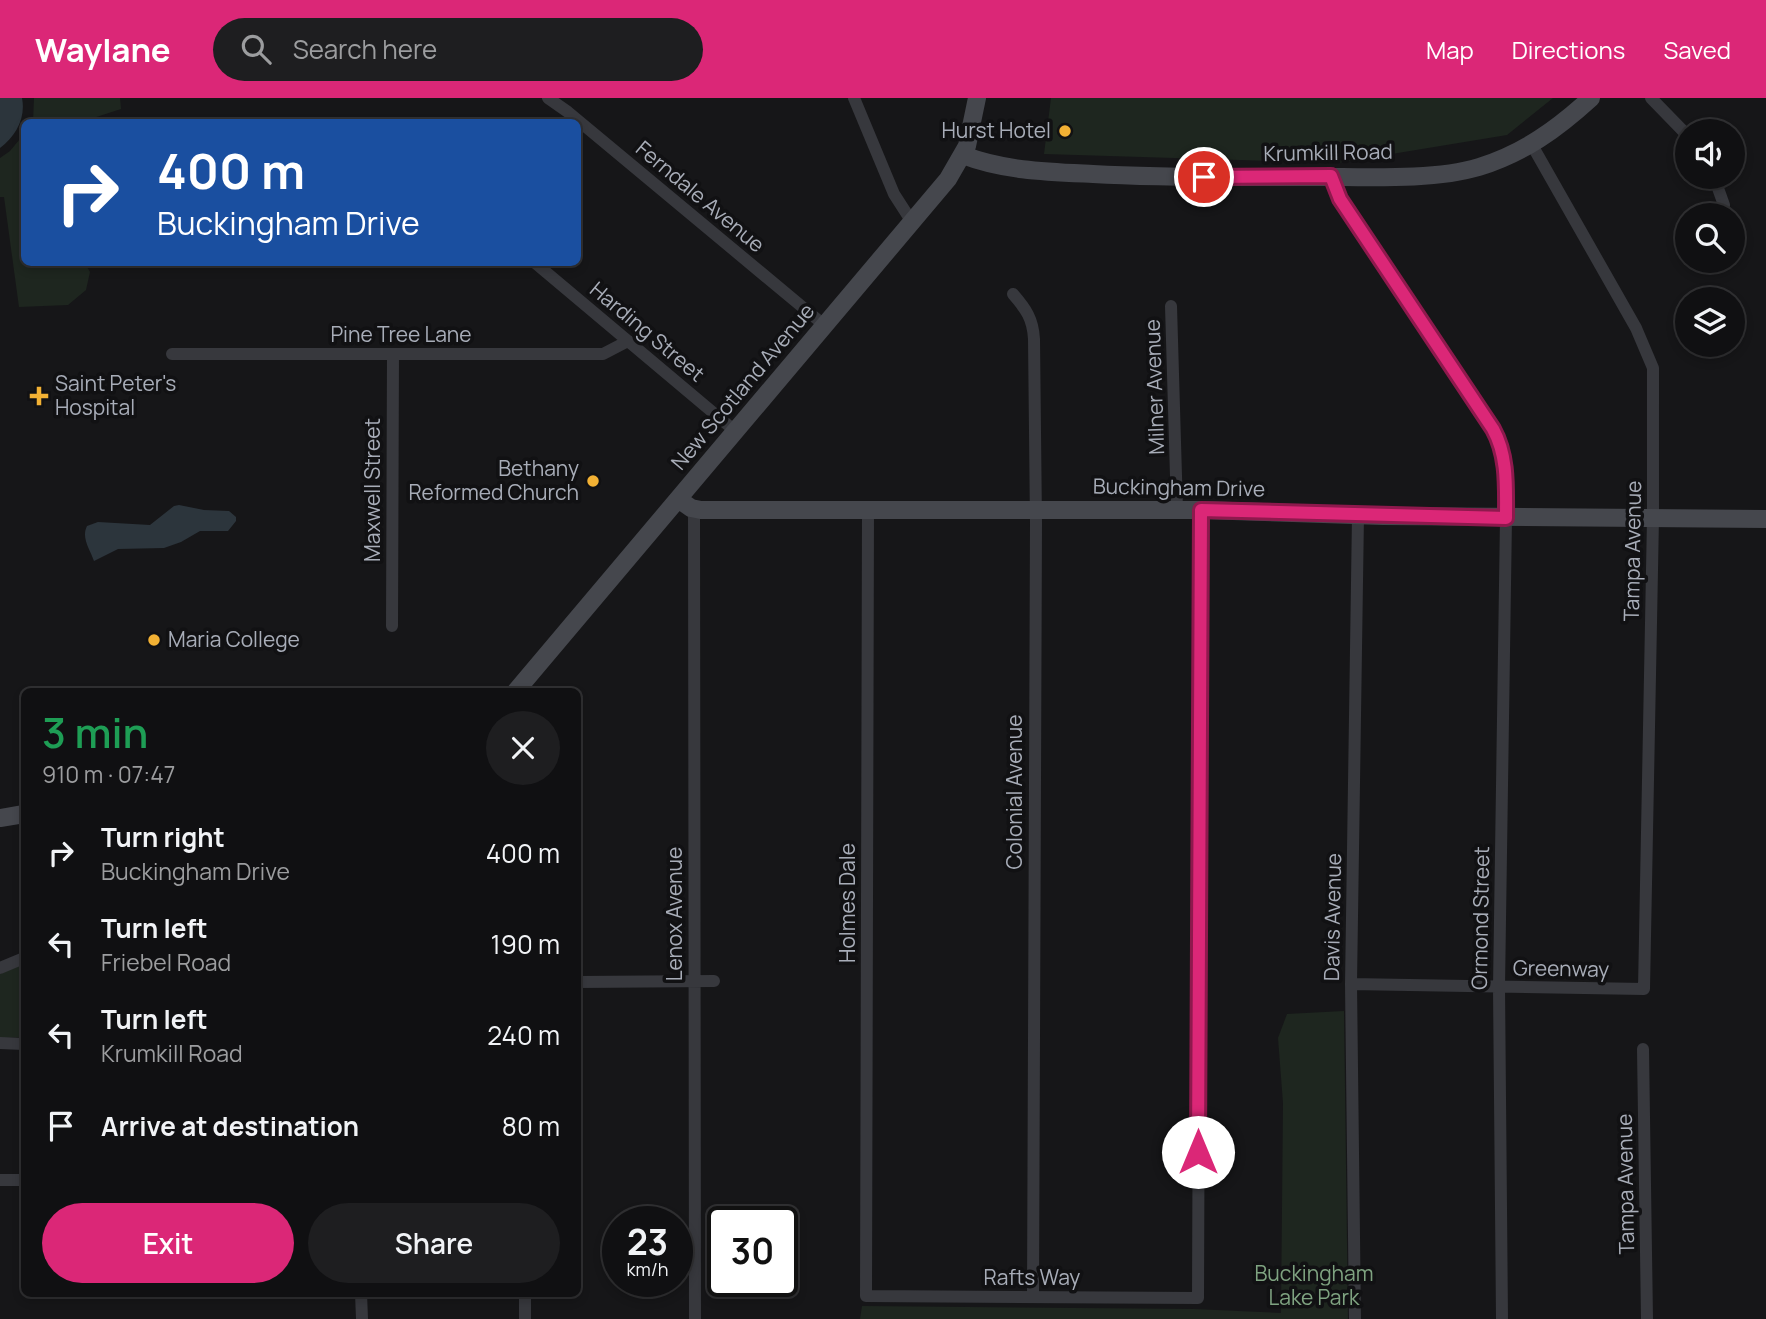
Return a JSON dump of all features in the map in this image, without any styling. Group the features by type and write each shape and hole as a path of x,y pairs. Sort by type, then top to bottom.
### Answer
{"street":[{"path":"853,98 894,194 912,222"},
{"name":"New Scotland Avenue","path":"519,688 948,179 963,155 974,120 977,98"},
{"name":"Krumkill Road","path":"963,155 1007,167 1073,173 1331,176 1453,172 1497,161 1532,145 1566,121 1591,98"},
{"path":"1651,98 1675,123"},
{"name":"Ferndale Avenue","path":"551,99 575,119"},
{"name":"Ferndale Avenue","path":"581,124 824,325"},
{"name":"Tampa Avenue","path":"1532,145 1636,328 1651,361 1653,374 1653,518 1644,989"},
{"name":"Ormond Street","path":"1331,176 1340,199 1471,392 1498,437 1505,463 1499,987 1502,1319"},
{"name":"Harding Street","path":"539,266 735,431"},
{"name":"Colonial Avenue","path":"1013,294 1028,311 1034,327 1036,510 1033,1297"},
{"name":"Milner Avenue","path":"1171,306 1177,510"},
{"name":"Pine Tree Lane","path":"172,354 603,354 628,341"},
{"name":"Maxwell Street","path":"392,626 393,354"},
{"path":"678,499 694,509"},
{"name":"Buckingham Drive","path":"694,509 1201,510 1506,518 1766,519"},
{"name":"Lenox Avenue","path":"694,509 695,1319"},
{"name":"Holmes Dale","path":"866,1296 868,509"},
{"name":"Rafts Way","path":"866,1296 1198,1298 1201,510"},
{"name":"Davis Avenue","path":"1355,1319 1352,984 1358,515"},
{"path":"0,818 21,814"},
{"path":"0,968 21,959"},
{"path":"581,982 714,981"},
{"name":"Greenway","path":"1352,984 1644,989"},
{"path":"0,1044 21,1044"},
{"name":"Tampa Avenue","path":"1643,1049 1647,1319"},
{"path":"0,1180 21,1180"},
{"path":"361,1297 362,1319"},
{"path":"525,1297 525,1319"}],"green space":[{"path":"34,98 120,98 121,109 90,119 33,119"},
{"path":"1051,98 1553,98 1507,135 1337,163 1044,154"},
{"path":"21,138 21,266 87,266 90,272 86,290 68,305 19,307 4,197 0,197 0,158"},
{"path":"21,965 21,1037 0,1038 0,974"},
{"name":"Buckingham Lake Park","path":"1344,1011 1348,1319 860,1319 862,1306 1194,1309 1281,1313 1283,1103 1278,1038 1287,1014"}],"shaded area":[{"path":"0,98 22,98 23,105 18,126 11,138 0,148"},
{"path":"179,505 229,511 236,517 236,521 228,531 200,531 164,548 118,549 94,561 86,539 87,526 98,522 150,525"}],"place":[{"name":"Hurst Hotel","path":"1065,131"},
{"name":"Saint Peter's Hospital","path":"39,396"},
{"name":"Bethany Reformed Church","path":"593,481"},
{"name":"Maria College","path":"154,640"}],"route":[{"path":"1198,1152 1201,510 1506,518 1504,456 1493,429 1471,392 1340,199 1331,176 1204,177"}]}
